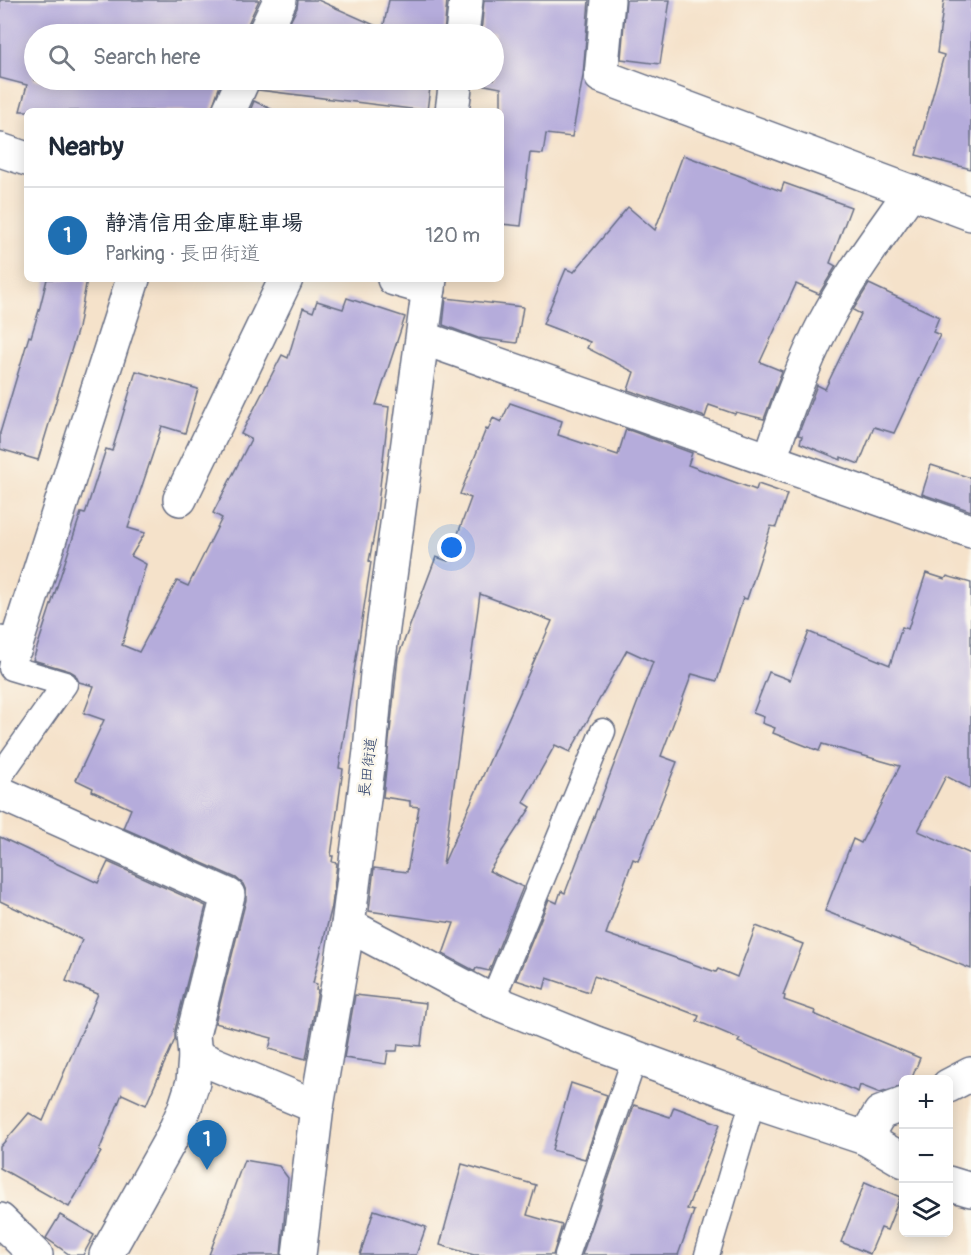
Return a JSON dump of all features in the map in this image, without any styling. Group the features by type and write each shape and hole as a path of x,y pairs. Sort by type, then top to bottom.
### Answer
{"street":[{"path":"269,24 280,0"},
{"path":"463,24 466,0"},
{"path":"608,0 601,76 971,214"},
{"path":"230,108 238,90"},
{"path":"452,108 455,90"},
{"path":"0,150 24,158"},
{"path":"770,459 795,388 825,322 859,266 910,191"},
{"path":"7,646 132,282"},
{"path":"180,500 285,282"},
{"name":"長田街道","path":"299,1255 316,1107 348,925 370,751 377,674 430,284"},
{"path":"423,338 971,531"},
{"path":"0,793 228,895 193,1035 195,1056 193,1082 184,1110 172,1137 106,1255"},
{"path":"348,925 492,1001 635,1057 865,1138 899,1159"},
{"path":"195,1056 316,1107"},
{"path":"953,1083 971,1074"},
{"path":"865,1138 880,1113 899,1106"},
{"path":"951,1183 971,1190"},
{"path":"0,1220 36,1255"}],"lane":[{"path":"0,776 64,684 11,668 7,646"},
{"path":"492,1001 603,731"},
{"path":"567,1255 635,1057"},
{"path":"707,1255 753,1100"}],"building":[{"path":"0,0 259,0 248,24 24,24 24,84 0,78"},
{"path":"298,0 318,0 372,24 289,24 297,8"},
{"path":"389,0 447,0 445,24 384,24"},
{"path":"484,0 589,0 583,76 572,137 546,134 543,154 530,153 521,226 504,224 504,108 501,108 501,90 504,90 504,24 482,24"},
{"path":"626,0 670,0 660,64 621,59"},
{"path":"944,0 971,0 971,169 916,155 944,55 937,53"},
{"path":"26,90 218,90 212,108 24,108 24,111 20,111"},
{"path":"259,90 430,90 427,108 403,108"},
{"path":"254,101 269,108 251,108"},
{"path":"683,155 781,191 784,183 851,207 830,263 836,266 819,294 796,284 760,362 782,371 764,419 736,412 735,414 709,405 705,417 628,390 634,372 587,348 590,342 543,324 566,269 574,272 628,207 655,230"},
{"path":"46,282 86,282 78,328 38,460 0,449 0,433"},
{"path":"869,284 939,317 933,332 940,335 894,433 874,427 859,464 841,457 841,460 800,443 802,436 798,435 817,385 825,389 861,314 853,310"},
{"path":"347,298 405,317 376,405 389,407 375,530 369,561 371,562 339,768 343,769 331,856 333,856 332,862 337,863 332,906 313,983 317,984 316,990 318,990 306,1059 269,1049 272,1038 215,1023 246,900 243,884 236,878 123,828 131,809 92,791 93,788 76,780 104,720 84,713 94,686 79,682 75,674 70,671 33,660 81,513 85,514 106,449 112,451 136,371 198,389 185,433 162,426 128,528 145,533 131,556 146,564 122,645 139,652 177,581 188,586 222,518 213,513 251,439 241,434 282,355 288,358 303,308 313,312 317,301 343,309"},
{"path":"446,298 523,307 517,343 478,338 443,325"},
{"path":"510,403 562,421 558,435 618,455 626,429 692,453 688,465 756,490 758,484 787,494 776,527 771,526 747,599 743,598 717,681 692,674 661,756 677,762 638,861 633,859 606,934 737,977 756,926 803,944 783,995 784,1000 815,1011 814,1014 920,1058 913,1075 899,1075 899,1087 880,1093 860,1085 858,1092 738,1042 740,1039 697,1021 699,1016 594,976 589,992 547,978 544,989 516,980 549,899 557,903 561,891 565,893 653,662 627,650 570,752 555,745 523,802 531,807 489,871 523,887 489,971 476,968 475,971 443,954 454,923 369,911 374,868 407,872 419,807 410,806 410,801 383,797 398,657 436,557 448,561 471,498 460,494 486,429 488,430 493,418 501,422","holes":["480,594 552,621 443,865"]},
{"path":"931,465 971,478 971,511 922,494"},
{"path":"926,573 971,583 971,789 946,776 918,831 971,854 971,969 825,911 853,839 861,843 900,766 822,744 819,751 773,733 775,728 762,723 764,717 753,713 769,672 790,680 809,632 890,665 902,627 908,629"},
{"path":"0,837 98,883 108,862 206,906 175,1030 175,1039 146,1105 122,1094 99,1151 101,1152 69,1207 0,1168 0,1147 29,1113 43,1121 98,994 66,981 82,940 0,901"},
{"path":"355,995 426,1003 421,1046 398,1044 397,1051 388,1051 386,1064 344,1058"},
{"path":"571,1083 607,1095 585,1159 552,1150"},
{"path":"634,1105 670,1117 674,1107 720,1124 687,1209 694,1211 678,1255 582,1255"},
{"path":"244,1160 279,1166 288,1178 281,1255 209,1255"},
{"path":"462,1164 536,1185 527,1215 562,1225 553,1255 474,1255 440,1245"},
{"path":"865,1182 899,1197 887,1230 881,1228 870,1254 841,1242"},
{"path":"374,1210 426,1227 416,1255 360,1255"},
{"path":"60,1215 94,1235 83,1255 70,1255 46,1238"}],"place":[{"name":"静清信用金庫駐車場","path":"207,1170"}]}
